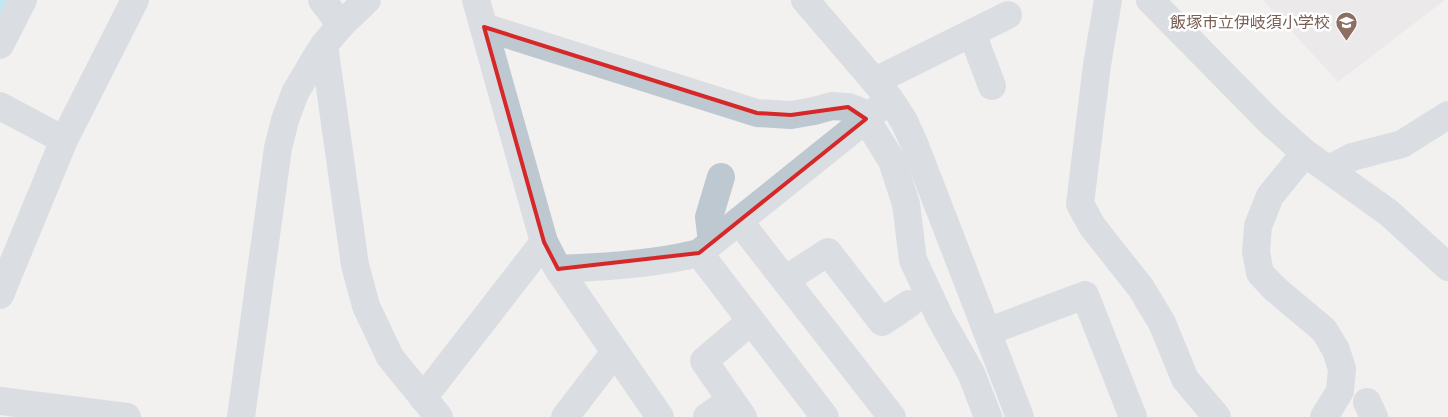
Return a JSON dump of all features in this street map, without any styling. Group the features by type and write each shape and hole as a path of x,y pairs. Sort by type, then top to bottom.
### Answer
{"street":[{"path":"0,45 24,0"},
{"path":"0,295 64,140 135,0"},
{"path":"322,0 332,35 356,265 366,306 390,358 431,408 544,242"},
{"path":"241,417 278,148 285,120 295,94 332,35 367,0"},
{"path":"476,0 544,242 558,269 660,417"},
{"path":"805,0 882,90 904,122 914,143 1020,417"},
{"path":"1108,0 1097,65 1080,204 1092,226 1142,288 1162,323 1184,379 1217,417"},
{"path":"1150,0 1262,115 1305,153 1389,213 1448,267"},
{"path":"558,269 684,256 705,247 866,119 882,90 972,33 1008,15"},
{"path":"484,27 757,113 791,115 832,106 848,107 859,111 892,160 906,204 913,260 940,318 971,373 988,417"},
{"path":"972,33 992,86"},
{"path":"0,106 64,140"},
{"path":"1329,169 1352,156 1402,144 1448,115"},
{"path":"1305,153 1270,196 1258,226 1256,252 1260,273 1274,288 1324,330 1336,350 1342,369 1340,391 1324,417"},
{"path":"721,176 709,217 705,247 751,321 825,417"},
{"path":"739,221 892,417"},
{"path":"785,280 828,252 882,322 909,304"},
{"path":"987,332 1085,295 1133,417"},
{"path":"707,417 737,409 704,361 751,321"},
{"path":"565,417 615,352"},
{"path":"0,401 127,417"}],"highlighted area":[{"path":"484,27 757,113 791,115 848,107 866,119 699,253 558,269 544,242"}],"shaded area":[{"name":"飯塚市立伊岐須小学校","path":"1263,0 1445,0 1338,82"}],"waterway":[{"path":"0,5 2,0"}],"place":[{"name":"飯塚市立伊岐須小学校","path":"1346,41"}]}
